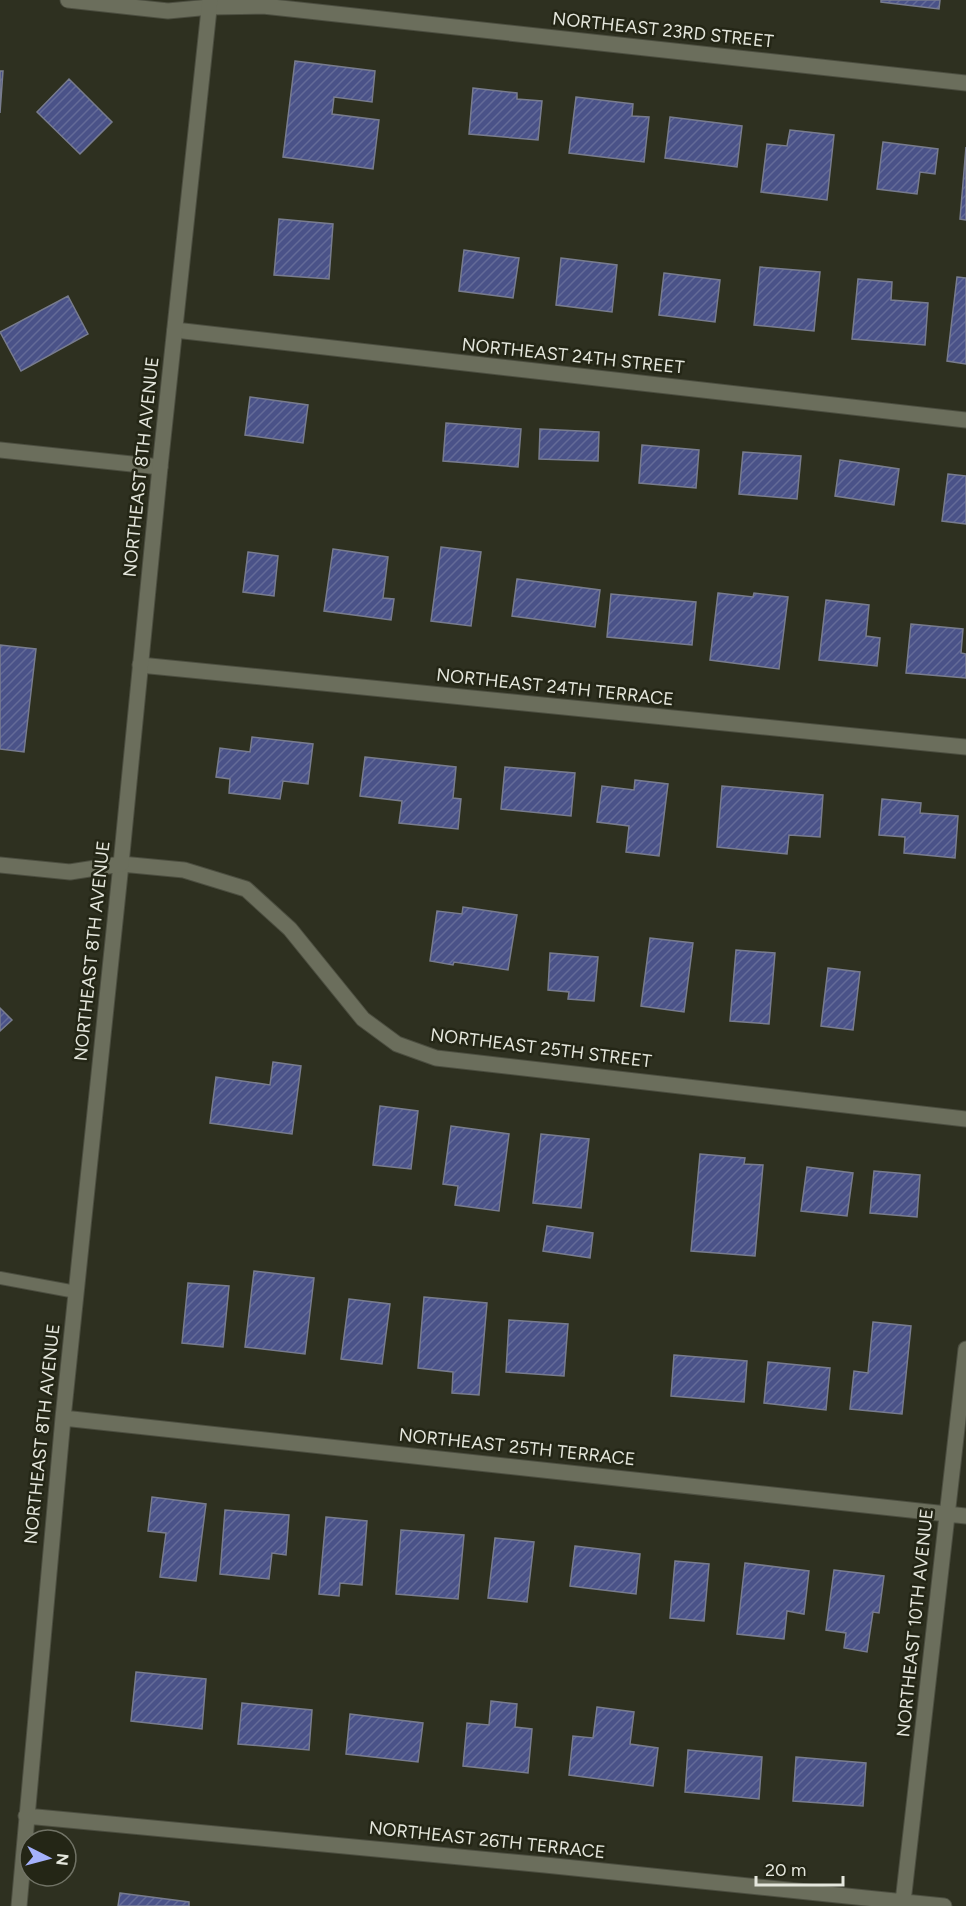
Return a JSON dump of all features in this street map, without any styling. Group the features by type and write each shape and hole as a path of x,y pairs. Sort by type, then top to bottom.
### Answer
{"street":[{"name":"NORTHEAST 23RD STREET","path":"68,0 168,11 210,4 263,6 966,83"},
{"name":"NORTHEAST 8TH AVENUE","path":"19,1906 63,1418 160,467 210,4"},
{"name":"NORTHEAST 24TH STREET","path":"175,330 966,420"},
{"path":"0,450 160,467"},
{"name":"NORTHEAST 24TH TERRACE","path":"140,665 966,747"},
{"name":"NORTHEAST 25TH STREET","path":"0,865 70,872 121,864 184,870 246,889 291,929 363,1019 397,1044 436,1058 966,1119"},
{"name":"NORTHEAST 10TH AVENUE","path":"903,1902 966,1349"},
{"name":"NORTHEAST 25TH TERRACE","path":"63,1418 966,1516"},
{"name":"NORTHEAST 26TH TERRACE","path":"26,1816 944,1906"}],"lane":[{"path":"0,1278 76,1292"}],"building":[{"path":"881,0 940,0 939,9 881,2"},
{"path":"295,61 375,71 372,102 334,97 332,114 379,120 373,169 283,157"},
{"path":"0,71 3,71 0,113"},
{"path":"69,79 112,122 80,154 37,112"},
{"path":"473,88 517,93 517,99 542,101 538,140 469,134"},
{"path":"576,97 633,104 632,116 649,117 644,162 569,153"},
{"path":"670,117 742,126 737,167 665,158"},
{"path":"790,130 834,135 827,200 761,192 767,144 787,146"},
{"path":"883,142 938,149 935,174 920,172 917,194 877,189"},
{"path":"966,147 966,220 960,219"},
{"path":"279,219 333,224 329,279 274,275"},
{"path":"464,250 519,258 513,298 459,291"},
{"path":"561,258 617,265 612,312 556,305"},
{"path":"760,267 820,272 814,331 754,325"},
{"path":"664,273 720,280 715,322 659,315"},
{"path":"957,277 966,278 966,364 947,361"},
{"path":"858,279 892,282 891,300 928,303 925,345 852,339"},
{"path":"68,296 88,334 21,371 0,332"},
{"path":"250,397 308,405 303,443 245,435"},
{"path":"446,423 521,429 518,467 443,461"},
{"path":"540,429 599,432 598,461 539,459"},
{"path":"642,445 699,450 696,488 639,483"},
{"path":"743,452 801,456 797,499 739,494"},
{"path":"840,460 899,469 894,505 835,496"},
{"path":"948,474 966,476 966,524 942,521"},
{"path":"441,547 481,552 471,626 431,621"},
{"path":"333,549 388,557 383,598 394,599 391,620 324,611"},
{"path":"248,552 278,556 274,596 243,592"},
{"path":"517,579 600,590 595,627 512,616"},
{"path":"718,593 753,597 754,593 788,597 779,669 710,660"},
{"path":"611,594 696,602 692,645 607,637"},
{"path":"826,600 869,605 866,636 880,638 877,666 819,660"},
{"path":"911,624 963,629 961,653 966,654 966,678 906,673"},
{"path":"0,645 36,649 24,752 0,749"},
{"path":"252,737 313,744 308,784 283,781 280,799 229,793 230,779 216,777 220,748 250,752"},
{"path":"365,757 456,767 453,798 461,799 458,829 399,823 402,801 360,796"},
{"path":"505,767 575,773 571,816 501,809"},
{"path":"635,780 668,784 659,856 626,852 629,826 597,822 602,786 634,790"},
{"path":"722,786 823,795 820,837 789,835 787,854 717,847"},
{"path":"882,799 921,803 920,813 958,816 955,858 904,853 905,837 879,835"},
{"path":"463,907 517,915 508,970 430,961 437,911 462,914"},
{"path":"650,938 693,943 684,1012 641,1006"},
{"path":"736,950 775,953 769,1024 730,1021"},
{"path":"550,953 598,957 594,1001 568,999 569,992 548,990"},
{"path":"828,968 860,972 853,1030 821,1026"},
{"path":"0,1008 12,1020 0,1031"},
{"path":"273,1062 301,1066 292,1134 210,1123 216,1077 270,1085"},
{"path":"380,1106 418,1111 411,1169 373,1165"},
{"path":"451,1126 509,1134 499,1211 455,1205 458,1186 443,1184"},
{"path":"541,1134 589,1139 581,1208 533,1203"},
{"path":"700,1154 745,1158 744,1164 763,1165 755,1256 691,1251"},
{"path":"807,1167 853,1173 847,1216 801,1211"},
{"path":"874,1171 920,1175 917,1217 870,1213"},
{"path":"547,1226 593,1233 590,1258 543,1251"},
{"path":"254,1271 314,1278 305,1354 245,1347"},
{"path":"188,1283 229,1286 223,1347 182,1343"},
{"path":"424,1297 487,1303 479,1395 452,1393 453,1372 418,1368"},
{"path":"349,1299 390,1304 382,1364 341,1359"},
{"path":"509,1320 568,1324 564,1376 506,1372"},
{"path":"873,1322 911,1326 902,1414 850,1409 854,1371 868,1373"},
{"path":"674,1355 747,1361 744,1402 671,1396"},
{"path":"768,1362 830,1368 826,1410 764,1403"},
{"path":"152,1497 206,1504 196,1581 160,1577 166,1533 148,1531"},
{"path":"225,1510 289,1515 286,1555 272,1553 269,1579 220,1574"},
{"path":"326,1517 367,1521 362,1585 340,1583 339,1596 319,1594"},
{"path":"401,1530 464,1535 458,1599 396,1594"},
{"path":"495,1538 534,1542 527,1602 488,1598"},
{"path":"575,1546 640,1554 636,1594 570,1586"},
{"path":"675,1561 709,1564 704,1621 670,1618"},
{"path":"745,1563 809,1571 804,1614 787,1611 784,1639 737,1634"},
{"path":"834,1570 884,1576 879,1613 873,1612 867,1652 844,1648 846,1633 826,1630"},
{"path":"136,1672 206,1679 202,1729 131,1721"},
{"path":"491,1701 517,1704 515,1727 532,1729 528,1773 463,1766 467,1723 489,1725"},
{"path":"242,1703 312,1710 309,1750 238,1744"},
{"path":"597,1707 634,1712 630,1744 658,1748 653,1786 569,1775 573,1736 593,1738"},
{"path":"350,1714 423,1723 418,1762 346,1754"},
{"path":"688,1750 762,1757 759,1799 685,1792"},
{"path":"796,1757 866,1763 863,1806 793,1801"},
{"path":"120,1893 189,1902 189,1906 118,1906"}]}
